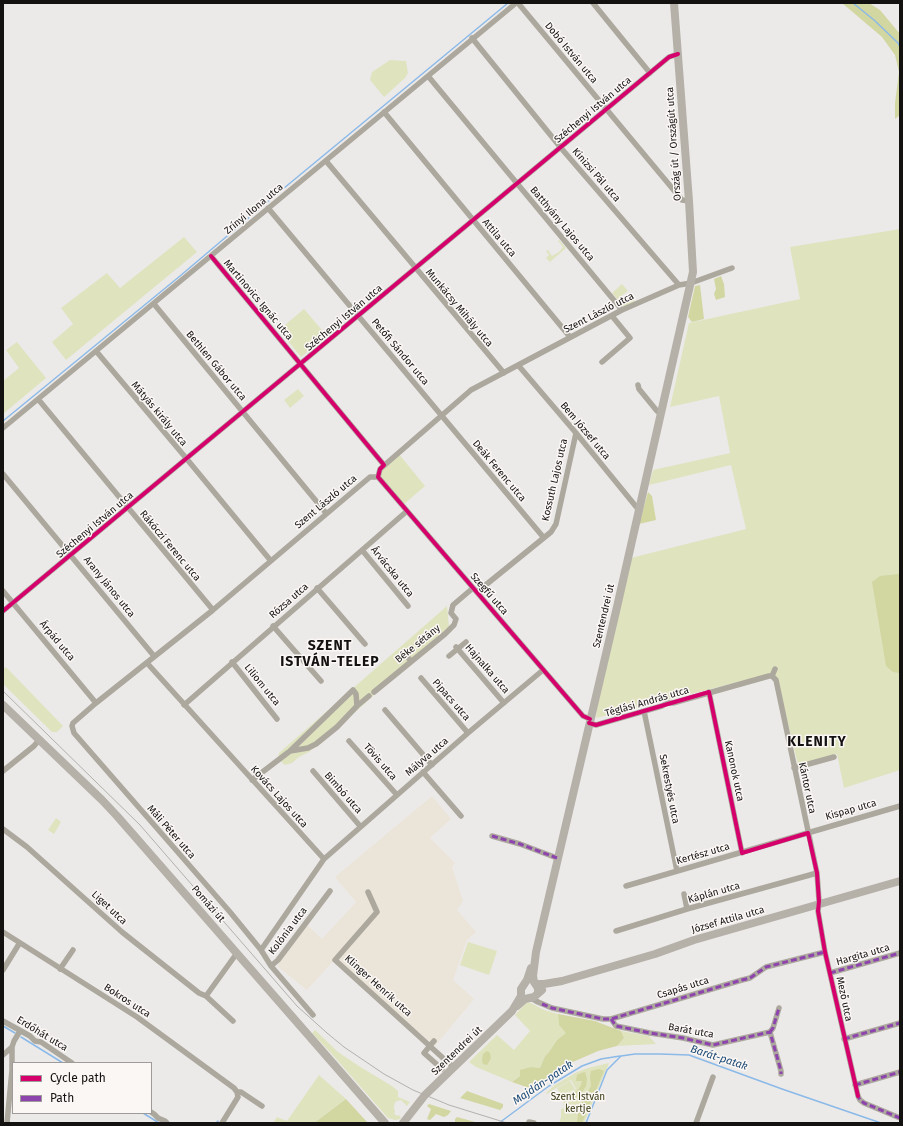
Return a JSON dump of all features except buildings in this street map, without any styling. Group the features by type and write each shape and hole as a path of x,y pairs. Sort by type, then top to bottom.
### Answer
{"main road":[{"name":"Ország út / Országút utca","path":"672,4 678,54 689,202 692,272 691,283"},
{"name":"Szentendrei út","path":"403,1123 422,1097 512,1011 527,980 536,952 691,283"},
{"name":"Pomázi út","path":"3,705 112,810 387,1122"},
{"name":"József Attila utca","path":"523,987 528,982 534,991 544,984 562,981 655,954 694,940 900,881"},
{"path":"534,991 533,976 536,952"},
{"path":"523,987 524,996 534,991"},
{"path":"512,1011 534,991"}],"street":[{"name":"Zrínyi Ilona utca","path":"3,428 154,304 472,38 517,3"},
{"name":"Dobó István utca","path":"517,3 682,200 689,202"},
{"path":"593,3 650,73"},
{"name":"Kinizsi Pál utca","path":"472,38 561,148 679,285"},
{"name":"Széchenyi István utca","path":"3,611 669,57 678,54"},
{"name":"Batthyány Lajos utca","path":"428,76 622,310"},
{"name":"Attila utca","path":"384,112 570,338"},
{"name":"Munkácsy Mihály utca","path":"326,160 504,373"},
{"name":"Petőfi Sándor utca","path":"268,208 441,415"},
{"name":"Martinovics Ignác utca","path":"211,256 384,465"},
{"name":"Szent László utca","path":"73,723 154,656 213,610 370,477 378,477 380,469 384,465 470,390 622,310 679,285 691,283 732,268"},
{"name":"Bethlen Gábor utca","path":"154,304 326,513"},
{"path":"602,362 630,338 612,316"},
{"name":"Mátyás király utca","path":"96,351 271,561"},
{"name":"Bem József utca","path":"518,366 576,433 638,509"},
{"path":"638,385 639,389 660,413"},
{"name":"Rákóczi Ferenc utca","path":"38,399 213,610"},
{"name":"Deák Ferenc utca","path":"441,415 544,538"},
{"name":"Kossuth Lajos utca","path":"475,590 551,532 556,524 576,433"},
{"name":"Arany János utca","path":"3,474 154,656"},
{"name":"Szegfű utca","path":"378,477 543,670 583,716 590,721"},
{"name":"Rózsa utca","path":"184,705 317,588 408,511"},
{"name":"Árvácska utca","path":"362,550 408,606"},
{"path":"317,588 365,644"},
{"name":"Árpád utca","path":"3,590 96,703"},
{"name":"Béke sétány","path":"374,692 454,625 456,619 451,613 453,605 475,590"},
{"path":"274,626 321,681"},
{"path":"449,656 466,642"},
{"name":"Hajnalka utca","path":"457,648 504,703"},
{"path":"403,652 411,661"},
{"name":"Liliom utca","path":"232,662 277,719"},
{"name":"Kovács Lajos utca","path":"147,663 324,859"},
{"path":"772,676 775,669"},
{"name":"Mályva utca","path":"324,859 360,826 543,670"},
{"name":"Téglási András utca","path":"590,721 596,725 709,692 772,676"},
{"name":"Kántor utca","path":"772,676 776,680 817,873 819,904"},
{"name":"Pipacs utca","path":"421,678 468,733"},
{"path":"252,780 290,751 353,690 356,694 357,706"},
{"name":"Kanonok utca","path":"709,692 742,852"},
{"path":"290,751 308,748 316,744 337,727 369,696"},
{"path":"385,710 432,764"},
{"name":"Sekrestyés utca","path":"644,711 677,871"},
{"name":"Máli Péter utca","path":"73,723 71,728 74,733 230,912 261,950"},
{"path":"3,771 34,746 39,740"},
{"name":"Tövis utca","path":"349,741 397,795"},
{"path":"794,768 834,757"},
{"name":"Bimbó utca","path":"313,771 360,826"},
{"path":"424,772 461,816"},
{"name":"Kispap utca","path":"808,832 900,806"},
{"name":"Liget utca","path":"3,829 28,847 122,932 199,993 206,996 233,1021"},
{"name":"Kertész utca","path":"626,886 808,832"},
{"path":"492,836 520,844 558,858"},
{"path":"261,950 324,859"},
{"name":"Káplán utca","path":"616,931 687,909 817,873"},
{"name":"Kolónia utca","path":"261,950 272,966 330,891"},
{"name":"Klinger Henrik utca","path":"368,892 377,912 335,960 432,1044 454,1068"},
{"path":"684,894 687,909"},
{"name":"Mező utca","path":"819,904 818,910 825,952 858,1096 864,1103 900,1118"},
{"name":"Bokros utca","path":"3,932 19,944 137,1017 234,1088 237,1092 241,1092 262,1106"},
{"path":"3,970 19,944"},
{"path":"60,969 73,950"},
{"name":"Csapás utca","path":"534,991 542,1004 552,1008 603,1019 611,1019 750,978 766,967 825,952"},
{"path":"206,996 237,953"},
{"name":"Hargita utca","path":"830,973 900,953"},
{"path":"272,966 313,1015"},
{"path":"779,1008 773,1028 770,1032 782,1071 781,1074"},
{"name":"Barát utca","path":"611,1019 616,1026 650,1034 683,1038 713,1045 770,1032"},
{"name":"Erdőhát utca","path":"3,1021 20,1032 30,1036 35,1041 41,1042 71,1062"},
{"path":"844,1039 900,1023"},
{"path":"8,1123 12,1047 20,1032"},
{"path":"432,1044 424,1053 442,1069"},
{"path":"3,1055 12,1047"},
{"path":"3,1055 8,1056 11,1059"},
{"path":"855,1085 900,1072"},
{"path":"696,1123 713,1077"},
{"path":"222,1123 238,1097 237,1092"},
{"path":"152,1113 167,1123"}],"shaded area":[{"path":"432,796 451,819 430,838 455,863 452,867 463,901 457,910 476,932 467,940 453,980 474,999 435,1046 335,959 307,990 277,966 307,925 322,939 356,902 335,877"}],"green space":[{"path":"842,3 869,3 880,10 900,34 900,115 895,119 895,103 899,72 895,55 882,37"},
{"path":"390,60 406,61 408,73 405,78 384,97 370,80 372,72"},
{"path":"900,229 900,770 844,788 837,754 798,765 777,678 770,674 596,718 598,703 631,558 746,529 731,465 649,485 653,470 730,453 719,396 670,407 689,323 800,299 790,247"},
{"path":"184,237 197,252 66,360 52,342 73,324 61,308 107,273 120,288"},
{"path":"559,240 566,248 550,262 546,258 549,255 546,251 548,250 552,256 559,252 563,247 558,241"},
{"path":"721,276 724,284 725,297 716,300 714,294 716,289 714,279"},
{"path":"622,284 628,291 620,297 626,303 633,299 635,302 624,307 612,293"},
{"path":"700,285 704,319 692,322 688,317 695,286"},
{"path":"304,309 327,336 301,357 279,330"},
{"path":"17,342 46,378 3,414 3,381 19,368 6,350"},
{"path":"298,389 304,396 290,408 284,400"},
{"path":"398,453 425,486 403,505 378,477 380,469"},
{"path":"648,492 652,496 656,520 639,524"},
{"path":"900,574 900,673 893,672 886,666 872,582 880,576"},
{"path":"447,606 449,627 329,736 292,763 285,765 278,759 279,753"},
{"path":"6,667 63,726 57,732 52,732 3,684 3,669"},
{"path":"56,818 61,822 54,834 48,830"},
{"path":"468,942 497,951 489,975 460,965"},
{"path":"527,1002 544,1010 558,1014 559,1025 567,1033 557,1040 545,1056 540,1068 531,1067 512,1082 476,1067 469,1062 497,1035 514,1050 530,1031 515,1015"},
{"path":"558,1014 595,1021 621,1031 624,1038 617,1046 598,1051 566,1065 532,1089 512,1082 520,1076 520,1070 531,1067 540,1068 545,1056 557,1040 566,1033 559,1025"},
{"path":"315,1030 338,1052 392,1086 398,1091 398,1097 410,1102 407,1106 401,1100 395,1102 394,1113 401,1117 400,1119 395,1120 388,1118 312,1033"},
{"path":"621,1031 649,1036 656,1044 617,1046 624,1038"},
{"path":"487,1051 490,1053 491,1058 487,1065 483,1064 482,1060 483,1054"},
{"name":"Szent István kertje","path":"609,1063 584,1123 559,1123 561,1109 564,1108 563,1096 576,1089 571,1080 547,1094 546,1093 555,1085 577,1072"},
{"path":"599,1069 604,1071 582,1123 577,1123 579,1107 582,1103 582,1099 591,1086 591,1071"},
{"path":"585,1072 587,1079 586,1086 581,1094 571,1101 565,1099 578,1090 582,1081 576,1081 577,1075"},
{"path":"319,1075 346,1099 314,1123 273,1123 277,1117 287,1121"},
{"path":"570,1081 575,1089 561,1096 557,1088"},
{"path":"467,1091 503,1104 503,1107 500,1110 460,1098"},
{"path":"346,1099 368,1123 314,1123"},
{"path":"429,1104 451,1111 444,1117 436,1114 430,1120 427,1119 431,1109 427,1106"},
{"path":"457,1117 479,1123 455,1122"}],"waterway":[{"path":"3,421 508,3"},
{"path":"853,3 874,20 898,43 900,47"},
{"path":"3,1026 15,1033"},
{"path":"21,1037 61,1062"},
{"name":"Barát-patak","path":"586,1123 607,1070 621,1056 635,1054 689,1055 881,1123"},
{"name":"Majdán-patak","path":"499,1123 549,1086 582,1066 601,1059 620,1056"},
{"path":"145,1114 159,1123"}],"tram line":[{"path":"3,691 140,825 297,1006 327,1033 344,1047 384,1074 413,1090 449,1105 507,1123"}],"marked path":[{"path":"492,836 520,844 557,858"},
{"path":"542,1004 552,1008 603,1019 611,1019 750,978 766,967 825,952"},
{"path":"830,973 900,953"},
{"path":"770,1032 773,1028 779,1008"},
{"path":"611,1019 616,1026 713,1045 770,1032 781,1074"},
{"path":"844,1039 900,1023"},
{"path":"855,1085 900,1072"},
{"path":"857,1094 860,1100 864,1103 900,1118"}],"cycle path":[{"path":"3,611 669,57 678,54"},
{"path":"211,256 384,465 380,469 378,477 583,716 590,719"},
{"path":"589,723 596,725 709,692 742,853 808,833 817,873 819,901 818,911 825,952 858,1096"}],"district":[{"name":"SZENT ISTVÁN-TELEP","path":"330,654"},
{"name":"KLENITY","path":"817,742"}]}
